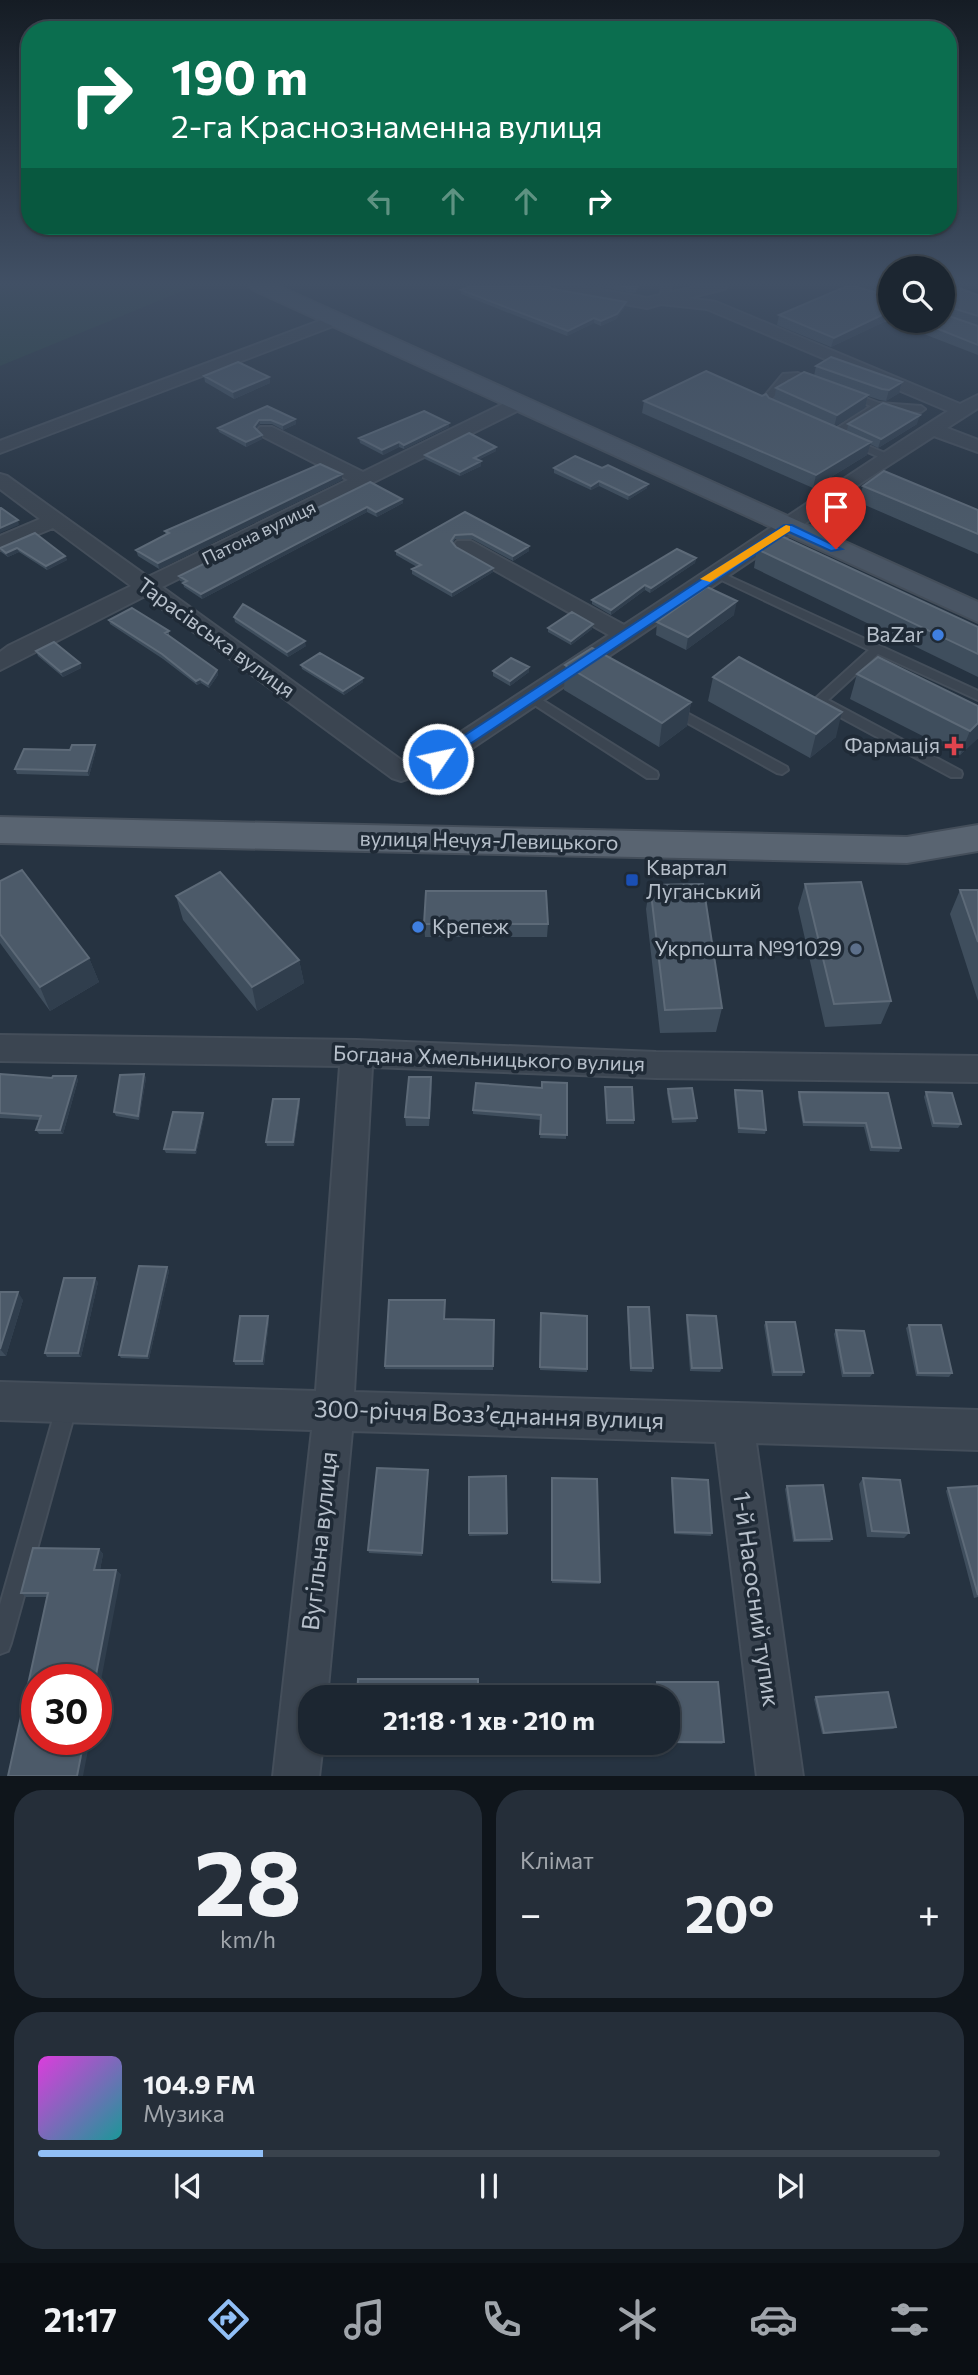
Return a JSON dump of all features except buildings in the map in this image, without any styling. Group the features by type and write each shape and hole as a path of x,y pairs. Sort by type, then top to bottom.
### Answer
{"main road":[{"name":"вулиця Нечуя-Левицького","path":"0,830 907,850 978,838"}],"street":[{"path":"0,447 206,369"},
{"path":"443,369 978,613"},
{"path":"873,369 970,406"},
{"name":"Патона вулиця","path":"0,663 16,651 519,403"},
{"path":"531,697 591,664 624,634 788,527 837,490 970,406"},
{"path":"935,430 978,446"},
{"path":"266,431 365,481"},
{"name":"Тарасівська вулиця","path":"0,480 401,772 438,759 531,697"},
{"path":"0,544 55,520"},
{"path":"464,545 624,634"},
{"name":"Богдана Хмельницького вулиця","path":"0,1048 357,1053 656,1065 978,1069"},
{"name":"Вугільна вулиця","path":"296,1776 334,1410 357,1053"},
{"name":"300-річчя Возз’єднання вулиця","path":"0,1401 978,1430"},
{"name":"1-й Насосний тупик","path":"733,1422 780,1776"}],"lane":[{"path":"783,412 766,400 783,378 798,376 821,384"},
{"path":"844,393 878,406 921,409"},
{"path":"834,434 878,406"},
{"path":"821,428 889,458"},
{"path":"715,573 978,696"},
{"path":"877,649 820,701 956,774"},
{"path":"531,697 652,775"},
{"path":"654,699 782,770"},
{"path":"0,1643 68,1403"}],"slow traffic":[{"path":"706,579 786,529"}],"place":[{"name":"BaZar","path":"938,635"},
{"name":"Фармація","path":"954,746"},
{"name":"Квартал Луганський","path":"632,880"},
{"name":"Крепеж","path":"418,927"},
{"name":"Укрпошта №91029","path":"856,949"}],"route":[{"path":"438,759 788,527 836,549"}]}
